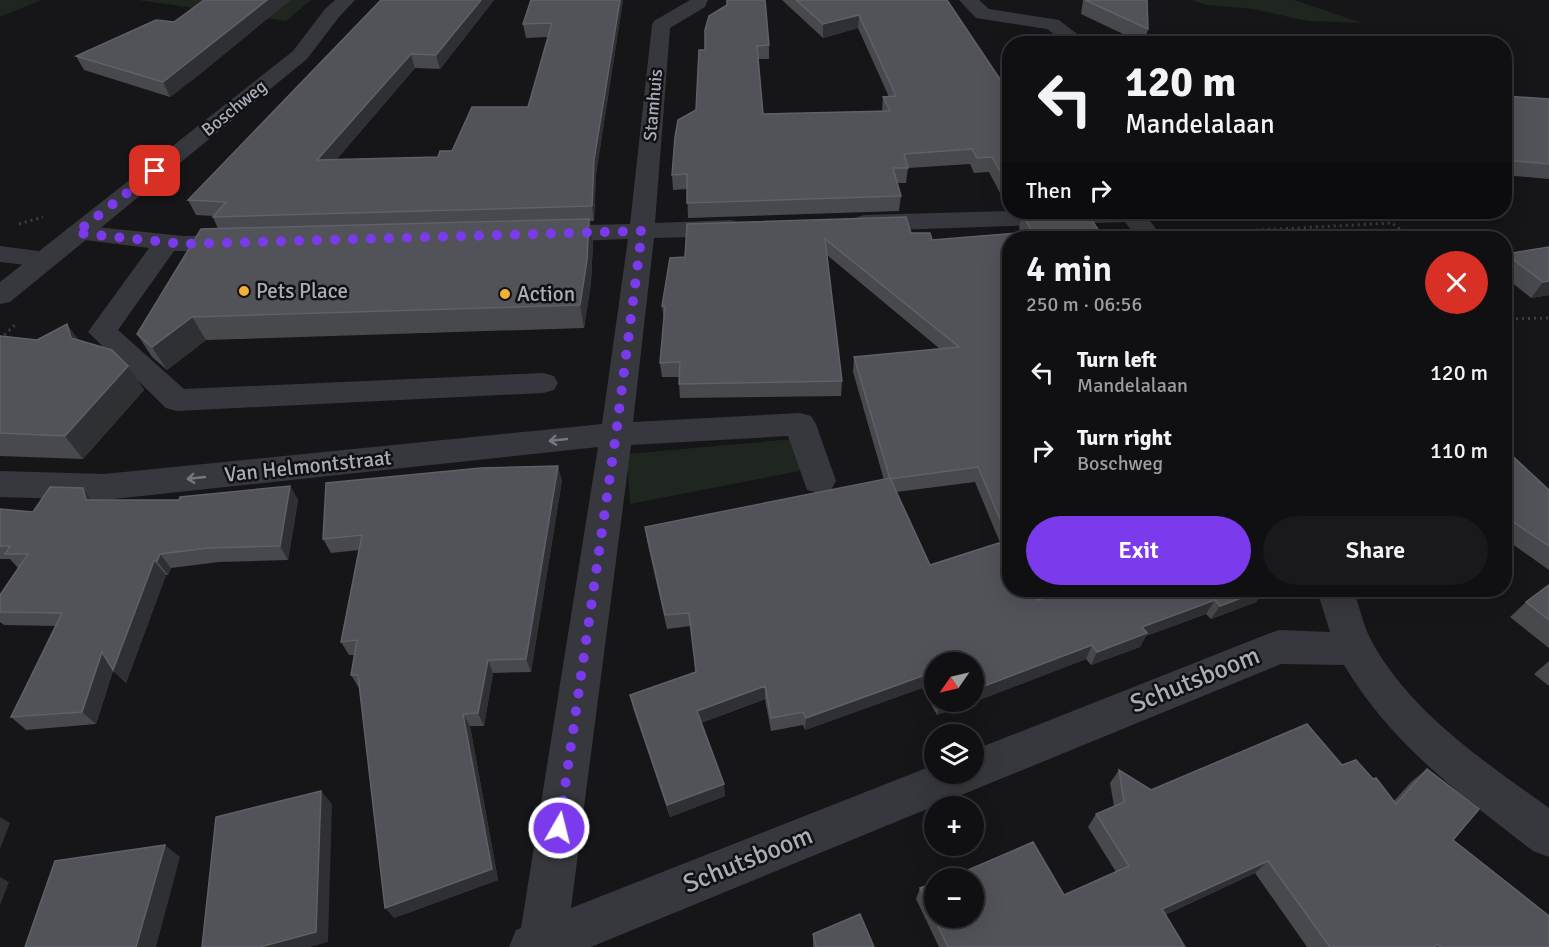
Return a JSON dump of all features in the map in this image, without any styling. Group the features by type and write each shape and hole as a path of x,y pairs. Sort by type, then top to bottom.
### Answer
{"street":[{"name":"Boschweg","path":"0,296 300,55 332,13 346,0"},
{"name":"Stamhuis","path":"642,231 661,25 699,3 699,0"},
{"path":"968,0 982,14 1023,18 1052,24 1069,36"},
{"path":"845,224 1002,218"},
{"path":"524,234 749,227"},
{"path":"539,946 616,434 642,231"},
{"path":"76,233 166,243 254,242"},
{"path":"166,243 102,332 177,400 543,383"},
{"path":"0,254 44,259"},
{"name":"Van Helmontstraat","path":"0,484 104,487 616,434 800,424 819,481"},
{"path":"1337,597 1356,649 1394,705 1440,752 1549,835"},
{"name":"Schutsboom","path":"984,766 1279,647 1356,649"},
{"name":"Schutsboom","path":"539,946 938,784"}],"path":[{"path":"11,226 49,214"},
{"path":"1253,231 1392,223 1402,231"},
{"path":"1512,319 1549,318"}],"shaded area":[{"path":"0,0 42,0 0,17"},
{"path":"138,0 311,0 286,21"},
{"path":"1192,0 1294,0 1362,23 1308,21 1253,9 1207,5"},
{"path":"805,438 810,469 630,504 627,454"}],"building":[{"path":"204,0 267,0 163,82 76,56 156,20 174,22"},
{"path":"381,0 481,0 436,55 411,54 317,160 438,157 440,151 452,151 472,107 528,107 552,23 523,24 531,0 620,0 594,160 592,206 213,217 226,202 188,200"},
{"path":"727,0 765,0 769,45 757,46 763,114 890,111 883,97 896,96 859,15 823,24 796,0 947,0 1002,82 1002,175 992,157 977,158 972,149 904,154 908,168 893,168 901,196 687,203 687,174 672,175 678,120 696,110 699,50 705,50 705,30 709,16 727,5"},
{"path":"1085,0 1147,0 1148,29"},
{"path":"1512,97 1549,99 1549,164 1512,161"},
{"path":"906,217 911,233 930,233 932,240 1002,234 1002,524 978,467 890,479 854,357 959,347 825,239 842,381 679,384 680,362 660,363 665,306 662,306 670,258 685,257 687,224"},
{"path":"589,219 587,260 580,305 192,317 152,347 137,334 201,229"},
{"path":"1025,219 1091,219 1099,231 1031,231"},
{"path":"1549,247 1549,281 1543,282 1512,259 1512,253"},
{"path":"67,324 71,338 112,350 128,366 65,436 0,433 0,336 37,340"},
{"path":"1512,456 1549,490 1549,546 1512,521"},
{"path":"558,466 526,659 488,660 478,713 463,714 492,869 385,908 358,675 351,675 357,640 341,642 362,535 323,539 326,483 481,468"},
{"path":"890,478 930,565 999,543 1002,547 1002,597 1036,597 1038,600 1047,597 1244,597 1220,606 1215,600 1142,627 1147,633 1097,652 1092,645 984,686 984,652 924,652 924,675 806,718 803,712 771,718 765,686 697,711 724,784 667,805 630,695 696,672 689,613 665,615 645,527"},
{"path":"290,486 280,546 208,548 160,554 157,561 154,561 113,670 102,652 82,712 11,717 62,613 0,612 0,595 28,554 5,554 10,546 0,546 0,509 33,512 50,487 83,488 86,500 179,500 180,497"},
{"path":"1549,585 1549,620 1526,602"},
{"path":"1307,724 1342,765 1356,760 1373,779 1376,778 1396,804 1427,769 1479,809 1453,840 1549,916 1549,947 1441,947 1437,944 1434,947 1330,947 1268,861 1162,909 1185,947 948,947 939,928 984,928 984,868 973,868 1033,842 1064,895 1129,866 1096,814 1124,802 1119,770 1151,790"},
{"path":"321,791 316,932 260,947 202,947 216,817"},
{"path":"165,845 136,947 25,947 55,861"},
{"path":"860,914 874,947 816,947 813,934"}],"place":[{"name":"Pets Place","path":"244,291"},
{"name":"Action","path":"505,294"}],"route":[{"path":"155,171 76,233 126,240 184,244 642,231 616,434 559,828"}]}
